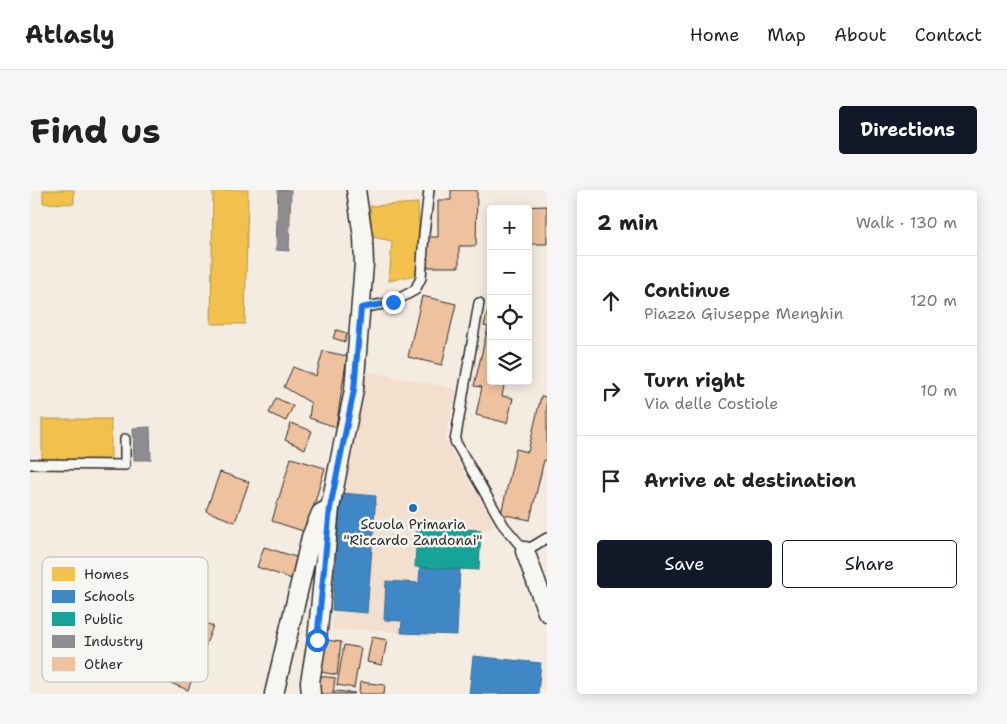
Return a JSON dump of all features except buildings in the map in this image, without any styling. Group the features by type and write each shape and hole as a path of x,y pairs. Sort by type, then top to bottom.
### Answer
{"street":[{"path":"311,694 310,682 317,640 330,508 354,390 361,308 363,237 356,190"},
{"path":"274,694 311,538 322,513 330,508"},
{"path":"525,551 547,612"}],"lane":[{"path":"361,308 393,302 415,290 422,278 429,190"},
{"path":"479,303 455,441 504,526 525,551 547,538"},
{"path":"30,464 125,465 125,440"}],"shaded area":[{"name":"Scuola Primaria \"Riccardo Zandonai\"","path":"365,371 457,389 445,439 494,523 493,528 481,530 479,570 460,569 401,633 381,630 332,630 341,493 360,411"}],"place":[{"name":"Scuola Primaria \"Riccardo Zandonai\"","path":"413,508"}],"route":[{"path":"317,640 330,508 354,390 361,308 393,302"}]}
